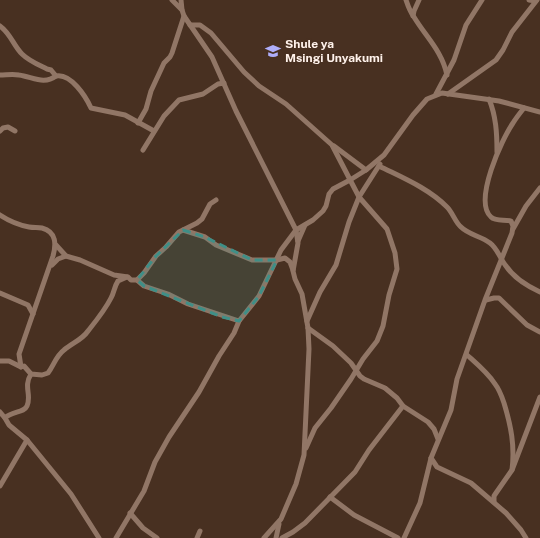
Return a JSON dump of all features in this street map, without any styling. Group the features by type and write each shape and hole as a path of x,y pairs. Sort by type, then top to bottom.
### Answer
{"street":[{"path":"172,0 183,13 212,57 236,111 296,230 298,243"},
{"path":"138,123 146,109 150,91 164,63 170,57 174,49 183,13 181,0"},
{"path":"406,0 413,17 440,54 445,65 447,75"},
{"path":"413,17 419,0"},
{"path":"436,94 454,60 466,25 482,0"},
{"path":"448,94 496,60 512,32 536,1 529,0"},
{"path":"190,25 200,25 211,33 244,72 259,86 286,104 332,145 366,170"},
{"path":"0,26 10,35 22,54 51,70 56,76"},
{"path":"0,75 21,75 43,80 52,79 56,76 62,75 74,84 91,108 122,114 154,131"},
{"path":"143,150 164,116 178,100 203,94 218,84 224,83"},
{"path":"307,322 320,292 336,265 349,222 359,197 379,166 384,155 413,115 427,99 436,94 448,94 489,99 540,112"},
{"path":"489,99 493,108 496,126 496,155"},
{"path":"513,230 511,221 493,219 487,213 487,185 496,155 513,122 524,108"},
{"path":"0,131 3,128 8,127 15,131"},
{"path":"276,538 279,523 296,484 304,455 315,428 331,408 363,359 375,345 380,334 397,269 395,253 387,229 359,197 332,145"},
{"path":"116,538 144,491 155,462 199,392 234,333 239,321 259,296 281,250 296,230 323,211 329,194 333,189 366,170 384,155"},
{"path":"379,166 437,197 449,209 460,226 467,232 491,244 506,267 520,280 540,292"},
{"path":"404,538 420,503 431,458 451,410 457,379 513,230 526,206 540,188"},
{"path":"137,280 156,256 179,232 202,219 210,204 216,200"},
{"path":"0,215 17,224 46,229 54,236 56,245 66,256 80,260 114,275 137,280 144,286 168,294 188,304 239,321"},
{"path":"293,271 298,243 305,225"},
{"path":"182,230 205,237 216,245 252,260 277,260 285,258 290,262 295,279 302,294 308,328 309,349 304,455"},
{"path":"21,367 19,354 56,245"},
{"path":"49,267 58,259 66,256"},
{"path":"0,361 9,361 21,367 24,366 31,374 42,375 48,373 54,361 64,350 88,332 111,298 118,281 128,277"},
{"path":"0,293 28,306 33,314"},
{"path":"486,300 499,298 527,325 540,332"},
{"path":"308,328 333,346 350,363 361,378"},
{"path":"9,361 19,354"},
{"path":"467,355 490,376 496,384 502,397 510,422 513,440 512,470"},
{"path":"5,418 9,414 24,409 27,406 29,399 26,385 31,374"},
{"path":"351,379 361,378 385,388 397,398 403,406 428,422 434,429 438,439"},
{"path":"494,502 494,496 512,470 540,397"},
{"path":"282,538 305,523 355,472 369,450 403,406"},
{"path":"0,412 9,426 27,440 71,494 99,538"},
{"path":"0,486 27,440"},
{"path":"431,458 437,467 469,481 494,502 521,530 526,538"},
{"path":"0,471 7,474"},
{"path":"330,497 354,515 398,538"},
{"path":"130,513 143,528 157,538"},
{"path":"264,538 279,523"},
{"path":"197,538 200,531"}],"highlighted area":[{"path":"183,230 205,237 252,260 277,260 259,296 239,321 222,317 144,286 137,280 156,256"}],"place":[{"name":"Shule ya Msingi Unyakumi","path":"273,51"}]}
